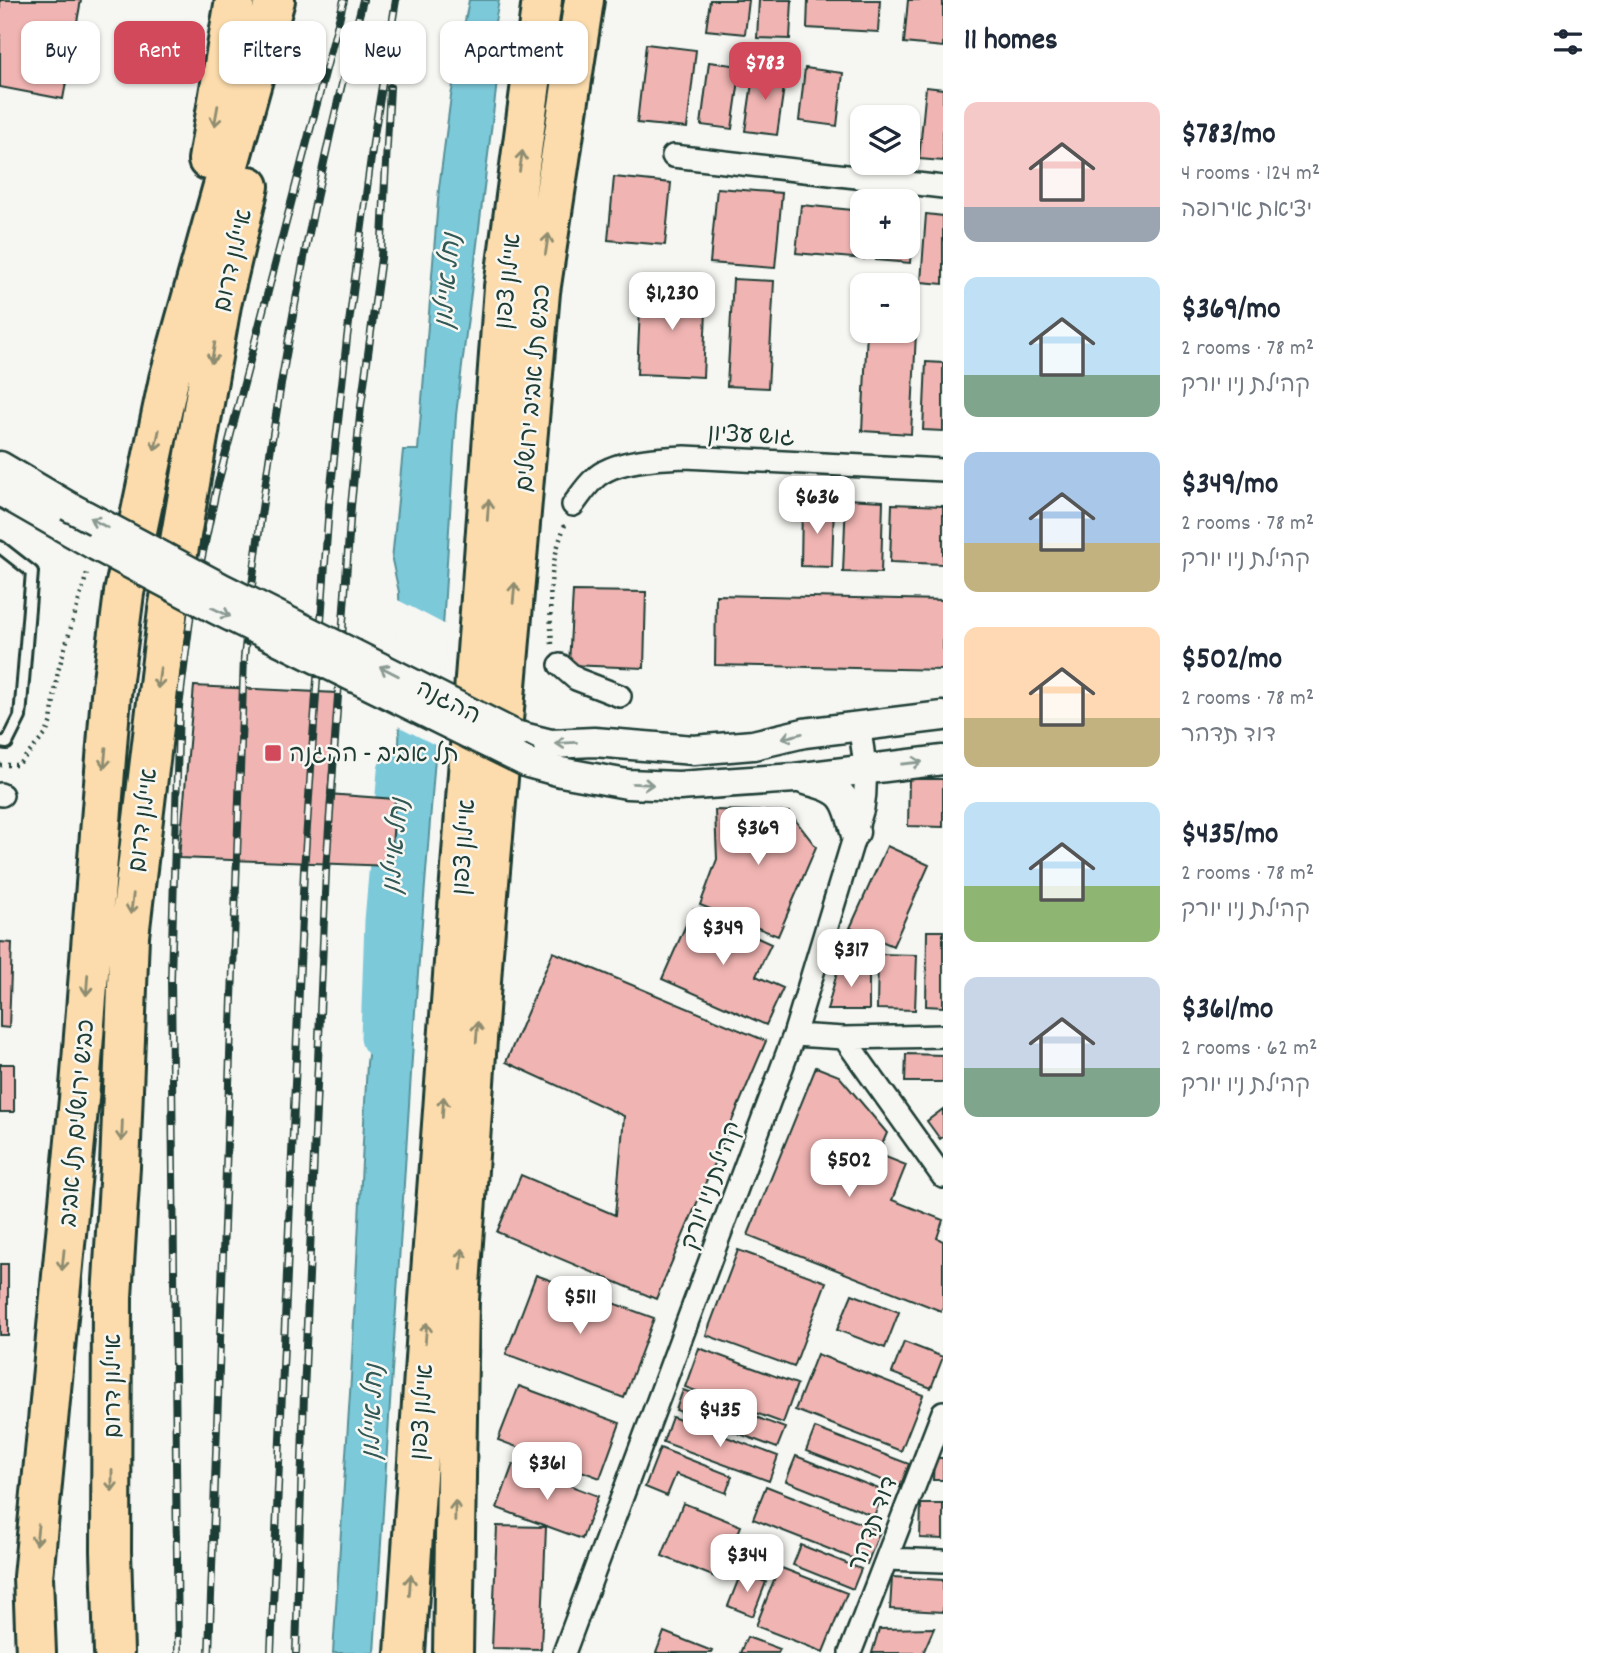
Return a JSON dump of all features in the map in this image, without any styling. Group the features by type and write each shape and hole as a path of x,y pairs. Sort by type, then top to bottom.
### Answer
{"highway":[{"path":"169,379 236,0"},
{"path":"169,379 275,0"},
{"name":"איילון דרום","path":"114,1653 111,1551 112,1297 130,923 168,610 221,305 292,0"},
{"name":"איילון צפון","path":"405,1653 504,287 542,0"},
{"name":"כביש תל אביב ירושלים","path":"513,770 540,292 584,0"},
{"name":"כביש ירושלים תל אביב","path":"36,1653 33,1577 79,1099 111,695 124,593 169,379"},
{"path":"453,1653 459,1300 482,966 513,770"},
{"path":"27,1653 33,1577"}],"street":[{"path":"673,156 943,187"},
{"name":"גוש עציון","path":"573,505 596,476 620,465 654,459 685,457 943,470"},
{"name":"ההגנה","path":"0,467 223,589 515,735 551,744 594,742 694,750 753,745 804,733 943,716"},
{"name":"ההגנה","path":"0,491 513,770 561,772 627,784 679,786 795,778 943,760"},
{"path":"560,664 576,679 620,696"},
{"name":"קהילת ניו יורק","path":"567,1652 794,1035 866,793 859,727"},
{"path":"795,778 828,787 845,798 855,832"},
{"path":"794,1035 844,1038 943,1036"},
{"path":"844,1038 943,1177"},
{"name":"דוד תדהר","path":"850,1653 942,1415"},
{"path":"887,1559 943,1561"}],"lane":[{"path":"0,547 32,572 20,717 7,743 0,742"}],"path":[{"path":"560,664 552,644 550,580 555,550 573,505"},
{"path":"0,765 18,765 46,734 51,721 58,671 96,545"}],"water":[{"path":"469,0 499,0 495,21 465,21"},
{"path":"453,84 497,84 456,415 374,1653 333,1653 351,1378 367,1063 379,971 390,970 401,693 399,592 392,560 403,450 418,450 439,188"}],"pier":[{"path":"396,599 446,625 439,747 396,725"}],"building":[{"path":"0,0 81,0 77,21 21,21 21,84 66,84 63,99 0,87"},
{"path":"710,0 749,0 745,34 706,30"},
{"path":"759,0 792,0 790,39 757,38"},
{"path":"808,0 880,0 878,32 807,28"},
{"path":"908,0 943,0 943,47 904,43"},
{"path":"646,44 696,50 687,128 637,123"},
{"path":"709,62 741,66 732,129 701,125"},
{"path":"805,68 843,73 837,126 799,121"},
{"path":"754,69 786,73 777,135 745,131"},
{"path":"926,87 943,89 943,161 920,159"},
{"path":"614,177 671,183 665,245 608,240"},
{"path":"717,188 782,193 775,268 710,263"},
{"path":"801,205 850,210 850,258 796,253"},
{"path":"926,214 943,216 943,284 921,282"},
{"path":"876,259 910,259 910,263"},
{"path":"733,279 774,281 768,388 727,386"},
{"path":"641,286 707,289 703,377 637,374"},
{"path":"866,343 916,343 911,434 862,431"},
{"path":"926,362 943,363 943,431 923,430"},
{"path":"846,499 883,501 881,573 843,572"},
{"path":"892,504 943,506 943,564 890,562"},
{"path":"802,505 834,505 832,567 801,566"},
{"path":"573,591 646,592 644,668 569,665"},
{"path":"716,595 943,600 943,670 715,665"},
{"path":"194,686 337,693 328,794 395,799 391,866 179,858"},
{"path":"909,779 943,779 943,827 908,826"},
{"path":"715,810 789,812 816,847 778,936 700,905 717,859"},
{"path":"887,846 929,865 893,946 850,928"},
{"path":"693,909 771,944 756,976 783,988 766,1025 662,979"},
{"path":"927,931 943,931 943,1007 926,1006"},
{"path":"0,942 12,943 9,1028 0,1027"},
{"path":"553,952 766,1041 656,1299 497,1232 521,1175 615,1215 624,1116 506,1062"},
{"path":"878,954 917,955 915,1010 877,1009"},
{"path":"839,965 869,965 869,1010 827,1010"},
{"path":"906,1054 943,1055 943,1082 905,1082"},
{"path":"0,1064 14,1064 14,1112 0,1112"},
{"path":"816,1067 839,1076 887,1133 878,1154 906,1165 892,1200 943,1220 937,1238 943,1241 941,1311 748,1235"},
{"path":"943,1109 943,1137 940,1139 927,1121"},
{"path":"738,1250 826,1282 794,1367 706,1335"},
{"path":"0,1264 8,1264 8,1335 0,1335"},
{"path":"536,1275 654,1318 624,1398 506,1354"},
{"path":"852,1294 899,1312 885,1348 837,1330"},
{"path":"904,1342 943,1357 931,1388 892,1373"},
{"path":"699,1348 797,1384 783,1423 685,1387"},
{"path":"817,1354 923,1395 901,1451 795,1410"},
{"path":"519,1386 620,1423 600,1478 498,1440"},
{"path":"683,1390 785,1428 777,1448 676,1410"},
{"path":"672,1417 778,1456 769,1481 663,1442"},
{"path":"815,1428 909,1464 900,1487 806,1451"},
{"path":"660,1448 732,1476 726,1493 676,1474 667,1496 645,1487"},
{"path":"796,1456 884,1491 874,1516 786,1481"},
{"path":"934,1458 943,1458 943,1480 933,1480"},
{"path":"513,1464 598,1496 582,1539 497,1508"},
{"path":"766,1486 880,1531 867,1564 753,1519"},
{"path":"683,1503 741,1526 720,1579 662,1556"},
{"path":"921,1504 943,1504 943,1539 920,1538"},
{"path":"497,1526 546,1527 541,1649 492,1648"},
{"path":"801,1545 861,1569 853,1589 793,1565"},
{"path":"779,1567 847,1593 823,1652 756,1626"},
{"path":"741,1573 766,1582 753,1616 728,1606"},
{"path":"892,1577 943,1580 943,1612 890,1609"},
{"path":"934,1628 923,1653 872,1653 879,1629"},
{"path":"664,1632 712,1651 656,1653"},
{"path":"747,1637 780,1649 778,1653 740,1653"}],"waterway":[{"name":"נחל איילון","path":"384,1037 388,921 401,772"}],"railway":[{"path":"178,1653 171,978 179,707 192,604 216,491 344,0"},
{"path":"209,1653 244,657 264,492 291,326 324,162 363,0"},
{"path":"271,1653 304,870 329,505 347,338 374,135 396,0"},
{"path":"296,1653 326,871 351,506 381,258 390,87"}],"place":[{"name":"תל אביב - ההגנה","path":"273,753"}]}
